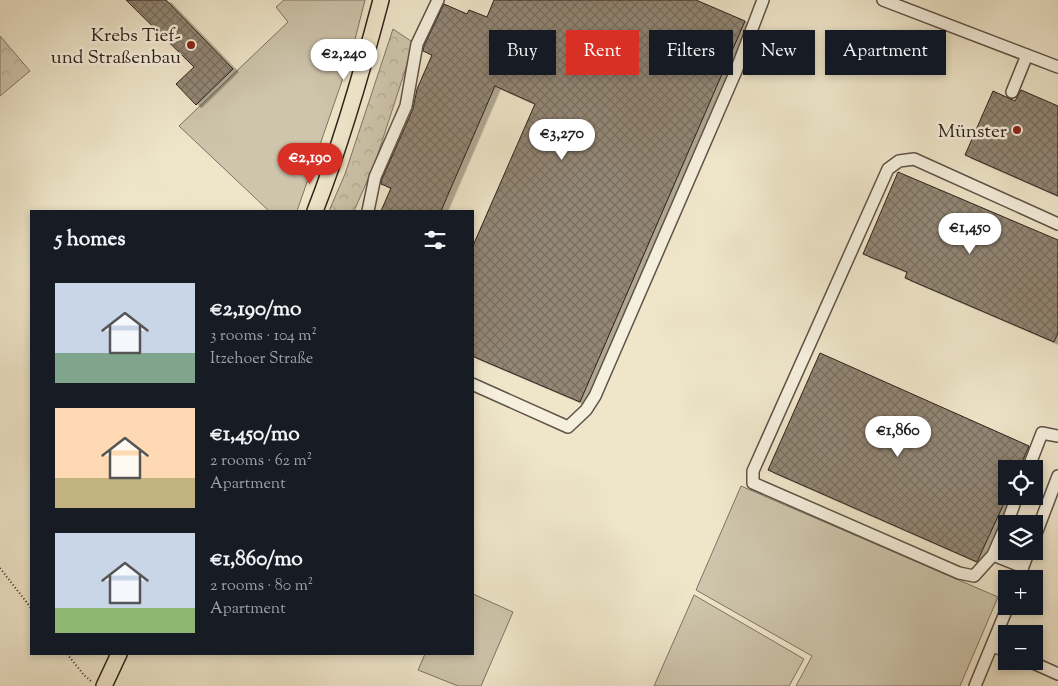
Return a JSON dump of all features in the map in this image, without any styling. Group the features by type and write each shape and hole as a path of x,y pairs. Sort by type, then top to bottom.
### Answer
{"main road":[{"path":"315,210 332,169 360,80 381,0"},
{"path":"104,686 118,655"}],"street":[{"path":"368,210 375,178 406,106 417,44 438,0"},
{"path":"474,385 568,427 586,410 599,387 736,71 763,0"},
{"path":"883,0 1058,67"},
{"path":"1012,92 1027,55"},
{"path":"998,542 992,555 974,576 959,573 753,483 753,471 888,169 899,161 914,159 1058,224"},
{"path":"1032,460 1042,433 1058,436"},
{"path":"1043,515 1058,476"},
{"path":"992,555 1023,567"},
{"path":"1022,570 1026,560"},
{"path":"975,686 1004,615"},
{"path":"992,646 998,648"},
{"path":"1043,667 1058,674"}],"path":[{"path":"0,568 30,607"},
{"path":"68,655 84,675 98,686"}],"green space":[{"path":"284,0 365,0 351,55 297,210 268,210 179,126 288,22 276,7"},
{"path":"393,29 414,43 375,163 354,210 329,210 345,174"},
{"path":"0,36 30,71 0,96"},
{"path":"741,486 998,597 960,686 796,686 812,656 696,590"},
{"path":"474,594 513,612 481,686 458,686 418,670 425,655 474,655"},
{"path":"694,595 804,659 789,686 654,686"}],"building":[{"name":"Krebs Tief- und Straßenbau","path":"126,0 166,0 233,69 196,105 176,84 194,67"},
{"path":"494,0 696,0 745,21 733,49 733,30 649,30 649,75 722,75 580,402 474,357 474,243 535,104 495,86 441,210 381,210 391,188 381,184 382,179 413,109 417,89 432,55 423,51 424,46 444,4 467,14 469,10 487,17"},
{"name":"Münster","path":"1021,90 1058,106 1058,196 965,155 993,91 1015,101"},
{"path":"898,172 1058,240 1058,333 1054,342 905,278 907,272 863,254"},
{"path":"820,353 1029,446 1023,460 998,460 998,505 1003,505 977,562 768,470"}],"place":[{"name":"Krebs Tief- und Straßenbau","path":"191,45"},
{"name":"Münster","path":"1017,130"}]}
